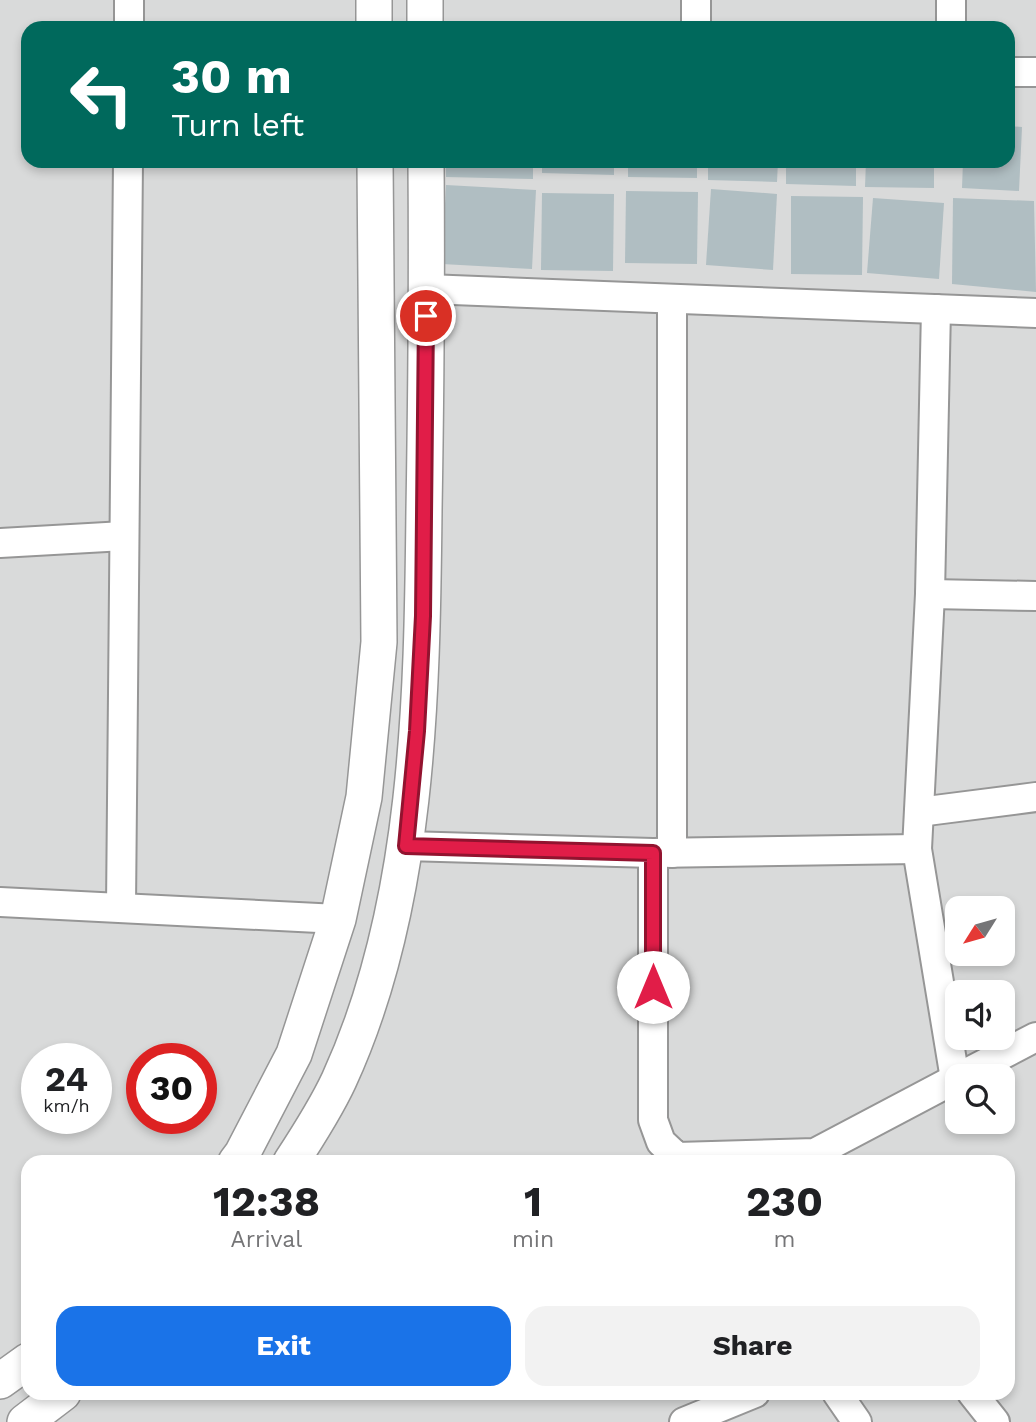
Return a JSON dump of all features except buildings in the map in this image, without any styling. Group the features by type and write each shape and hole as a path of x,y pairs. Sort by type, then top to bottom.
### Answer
{"street":[{"path":"129,0 129,21"},
{"path":"374,0 374,21"},
{"path":"425,0 425,21"},
{"path":"696,0 696,21"},
{"path":"951,0 951,21"},
{"path":"1015,72 1036,72"},
{"path":"121,907 128,168"},
{"path":"241,1155 294,1054 338,919 364,797 379,642 375,168"},
{"path":"296,1155 339,1080 364,1013 387,943 406,846 417,731 423,616 426,168"},
{"path":"427,289 1036,313"},
{"path":"672,299 663,853 653,1120 661,1142 675,1155"},
{"path":"936,309 930,594 917,849 955,1064"},
{"path":"0,543 124,536"},
{"path":"930,594 1036,596"},
{"path":"919,812 1036,797"},
{"path":"406,846 663,853 917,849"},
{"path":"0,902 338,919"},
{"path":"985,1064 1036,1037"},
{"path":"820,1155 945,1085"},
{"path":"0,1381 21,1366"},
{"path":"25,1422 54,1400"},
{"path":"684,1422 726,1414 745,1400"},
{"path":"842,1400 857,1422"},
{"path":"978,1400 995,1422"}],"shaded area":[{"path":"0,0 1036,0 1036,1422 0,1422"}],"route":[{"path":"426,316 423,616 417,731 406,846 653,853 653,987"}]}
